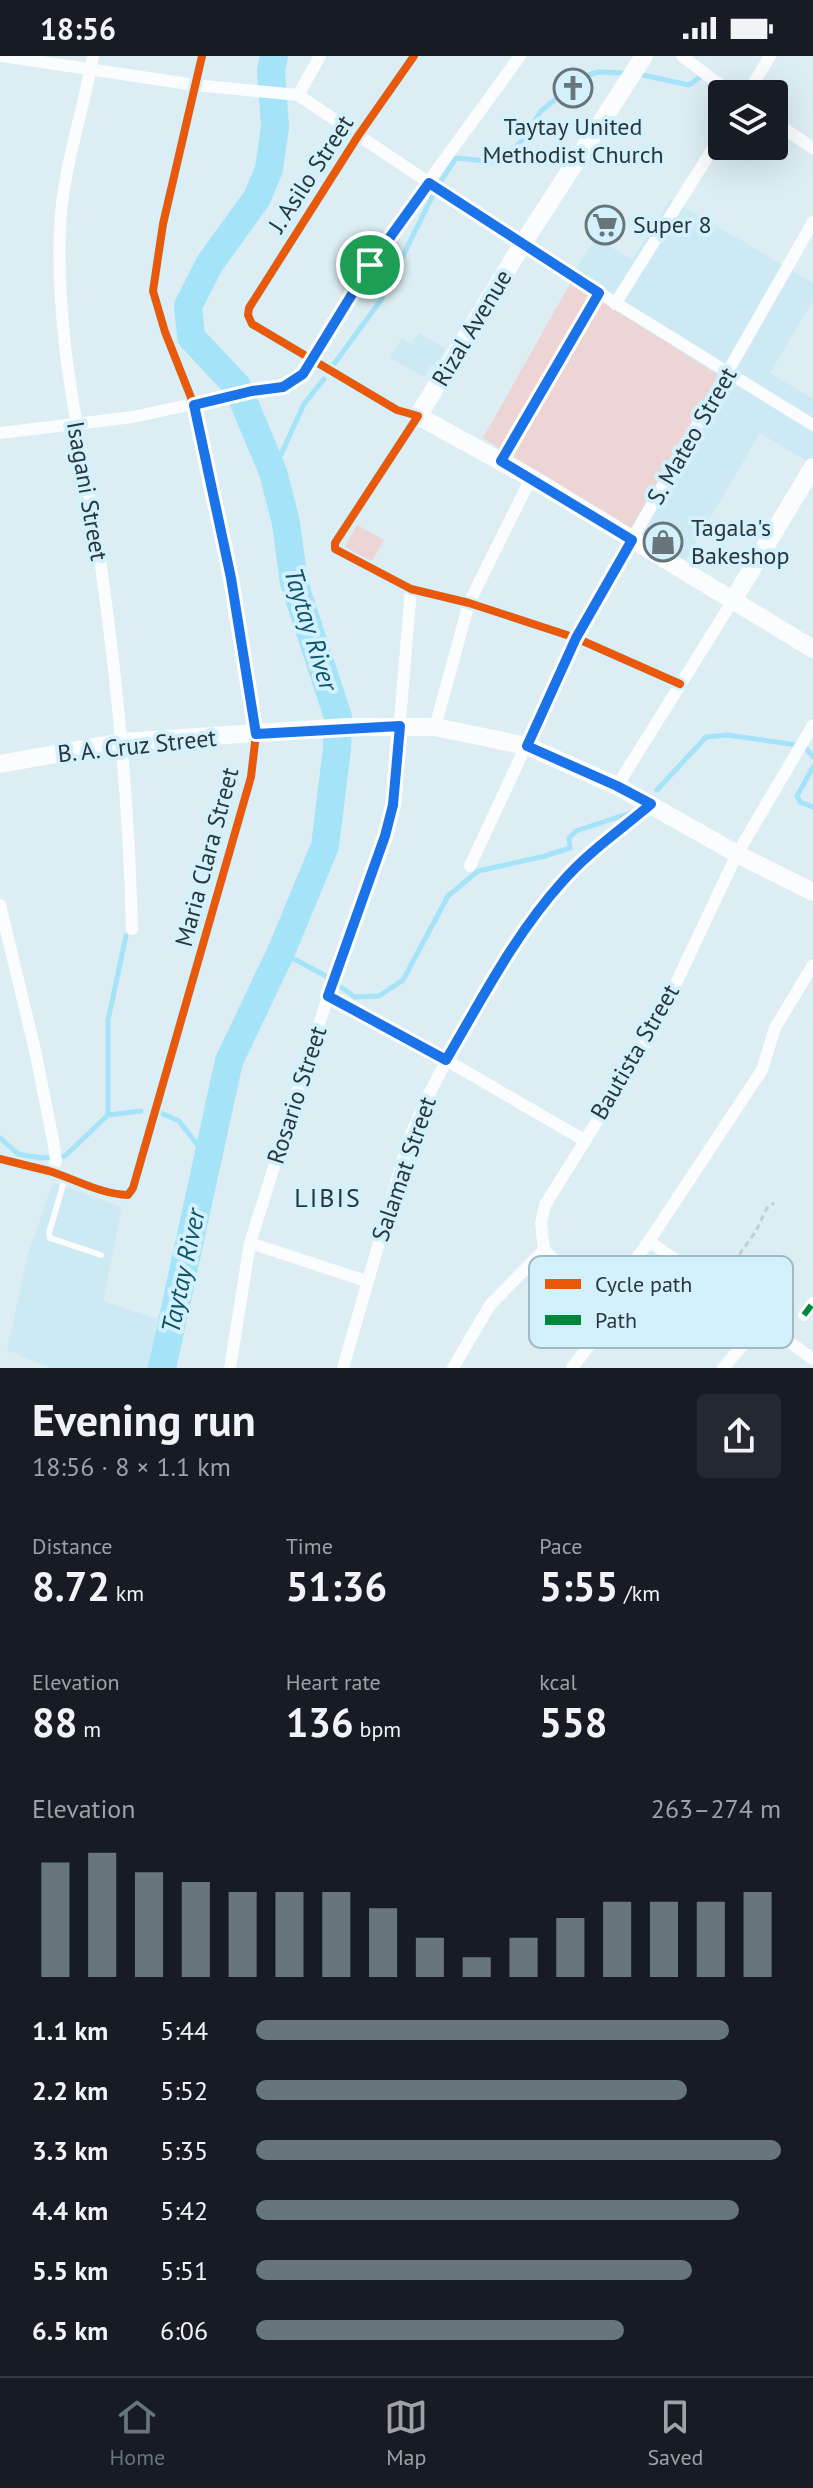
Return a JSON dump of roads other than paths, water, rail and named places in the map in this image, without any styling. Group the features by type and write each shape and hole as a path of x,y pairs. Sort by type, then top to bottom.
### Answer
{"street":[{"path":"2,56 195,85 298,95 522,245 813,425"},
{"name":"Isagani Street","path":"93,56 62,195 59,232 61,292 75,425 100,564 122,742 130,842 132,929"},
{"name":"Maria Clara Street","path":"65,1178 118,1194 128,1195 133,1188 251,777 256,734 231,578 194,405 165,332 153,291 163,224 202,56"},
{"path":"298,95 320,56"},
{"name":"J. Asilo Street","path":"313,361 252,324 249,308 358,136 414,56"},
{"path":"0,433 133,417 283,387 303,374 370,265 520,56"},
{"path":"682,56 714,80"},
{"path":"755,80 770,56"},
{"name":"Rizal Avenue","path":"418,416 635,68"},
{"path":"788,131 813,148"},
{"path":"615,304 708,156"},
{"name":"S. Mateo Street","path":"470,866 576,638 813,222"},
{"path":"501,461 599,293"},
{"path":"313,361 397,410 418,416 531,478 813,649"},
{"path":"418,416 335,543 339,553 411,589 469,603 576,638 680,684"},
{"path":"617,786 813,467"},
{"path":"435,727 469,603 531,478"},
{"name":"Rosario Street","path":"230,1368 250,1243 328,996 385,836 393,805 411,589"},
{"name":"Bautista Street","path":"544,1250 541,1223 545,1205 654,1030 737,854 813,725"},
{"name":"B. A. Cruz Street","path":"0,764 122,742 339,728 435,727 527,746 617,786 737,854 813,892"},
{"name":"Salamat Street","path":"343,1368 408,1142 421,1107 446,1060 517,941 542,906 566,877 651,804"},
{"path":"0,905 35,1050 54,1145 54,1166"},
{"path":"638,1256 762,1070 775,1028 813,965"},
{"path":"328,996 584,1140"},
{"path":"0,1159 54,1166 65,1178"},
{"path":"649,1241 670,1256"},
{"path":"250,1243 366,1281"},
{"path":"538,1256 544,1250 550,1256"},
{"path":"453,1368 490,1305 529,1265"},
{"path":"804,1315 813,1303"},
{"path":"793,1344 813,1359"},
{"path":"572,1368 587,1348"},
{"path":"723,1368 740,1348"}],"lane":[{"path":"65,1178 50,1238 101,1255"}],"waterway":[{"name":"Taytay River","path":"162,1368 229,1061 281,952 325,846 337,749 338,717 294,583 286,523 273,472 237,386 191,337 188,306 210,263 257,198 269,169 275,127 271,71 274,56"},
{"path":"584,76 599,72 624,73"},
{"path":"638,74 689,85 700,77"},
{"path":"439,184 456,158 497,162 520,143 541,111 557,98"},
{"path":"334,364 381,300 434,193"},
{"path":"273,472 304,404 324,379"},
{"path":"657,790 706,737 728,735 804,746 813,757"},
{"path":"813,767 797,796 800,802 813,807"},
{"path":"281,952 324,975 355,997 379,996 403,980 448,896 478,871 570,848 569,838 576,831 633,812"},
{"path":"108,1115 108,1020 126,936"},
{"path":"0,1138 18,1154 41,1158 65,1156 108,1115 141,1111"},
{"path":"161,1113 179,1121 207,1157"}],"place":[{"name":"Taytay United Methodist Church","path":"573,88"},
{"name":"Super 8","path":"605,225"},
{"name":"Tagala's Bakeshop","path":"663,542"}],"district":[{"name":"LIBIS","path":"328,1198"}]}
